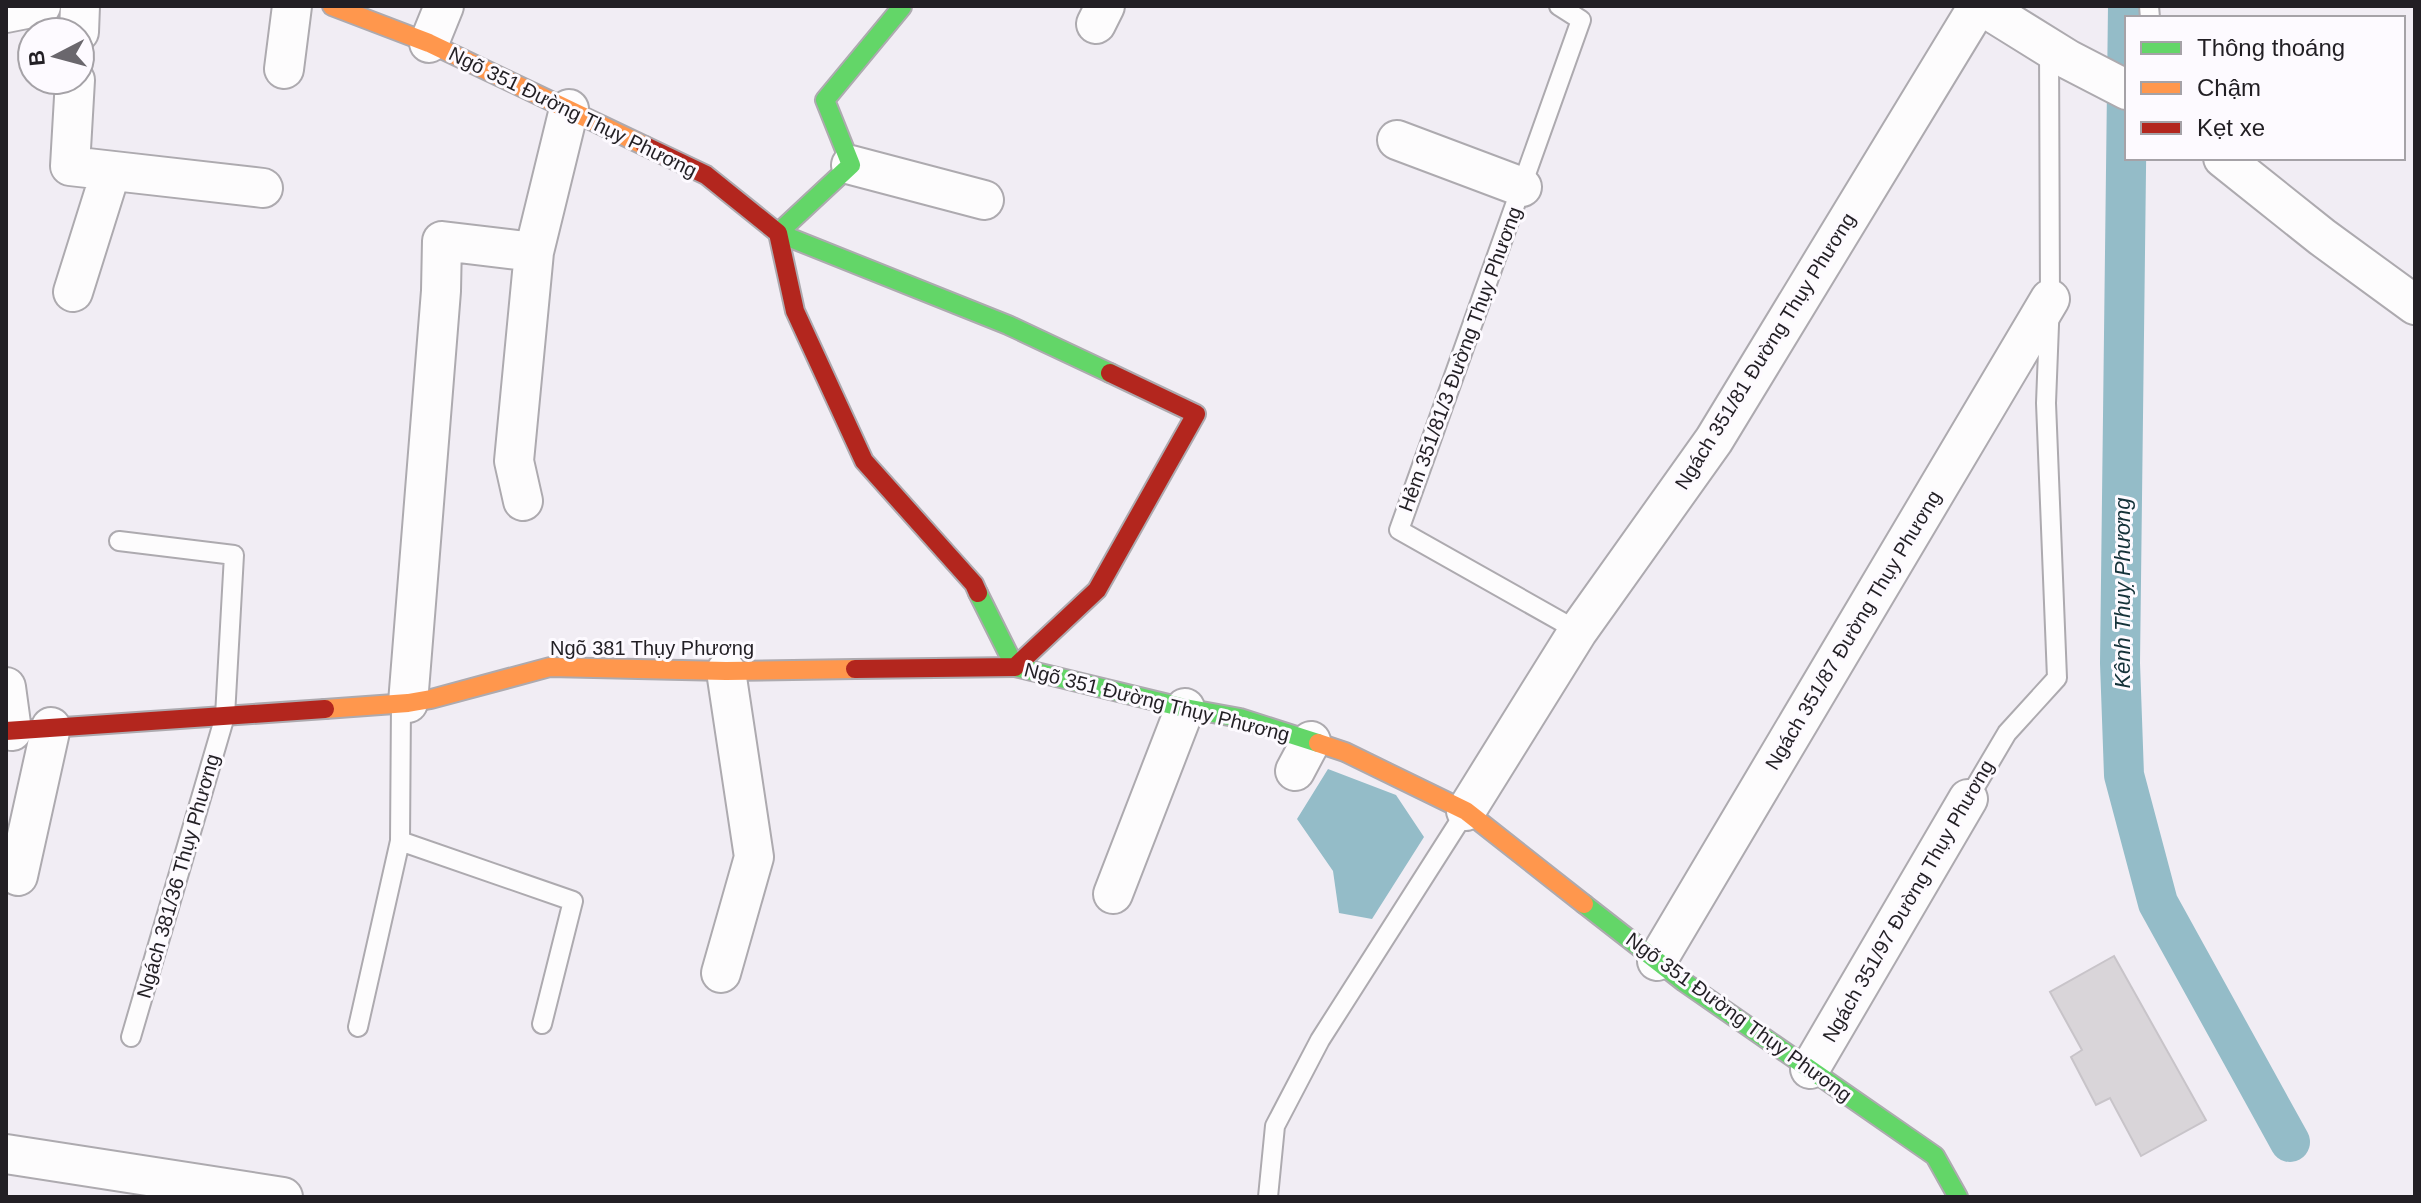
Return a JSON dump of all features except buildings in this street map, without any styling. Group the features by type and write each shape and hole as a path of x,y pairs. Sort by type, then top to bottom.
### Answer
{"street":[{"path":"6,13 41,6"},
{"path":"284,69 292,6"},
{"name":"Ngõ 351 Đường Thụy Phương","path":"332,6 429,43 706,175 778,233 795,311 864,461 974,584 1015,667 1185,708 1240,718 1303,756 1345,752 1466,811 1684,982 1935,1156 1958,1197"},
{"path":"429,43 444,6"},
{"path":"1980,6 2059,54 2125,89"},
{"name":"Ngách 351/81 Đường Thụy Phương","path":"1466,811 1578,631 1714,440 1980,6"},
{"path":"851,165 825,100 902,7"},
{"path":"74,96 70,166 263,188"},
{"path":"523,501 514,461 534,252 569,109"},
{"path":"1397,140 1522,187"},
{"path":"2226,160 2322,237 2415,305"},
{"path":"851,165 984,200"},
{"path":"851,165 778,233 1008,325 1196,414 1097,590 1015,667"},
{"path":"73,292 111,171"},
{"path":"404,703 441,291 442,241 534,252"},
{"name":"Ngách 351/87 Đường Thụy Phương","path":"1657,961 2050,299"},
{"name":"Ngõ 381 Thụy Phương","path":"9,731 404,703 431,699 550,667 726,671 1015,667"},
{"path":"721,973 754,857 726,671"},
{"path":"6,687 9,731"},
{"path":"1113,894 1185,708"},
{"path":"18,876 51,727"},
{"name":"Ngách 351/97 Đường Thụy Phương","path":"1810,1069 1968,799"},
{"path":"6,1154 283,1197"}],"lane":[{"name":"Hẻm 351/81/3 Đường Thụy Phương","path":"1559,6 1581,20 1399,530 1578,631"},
{"name":"Ngách 351/97 Đường Thụy Phương","path":"1968,799 2007,733 2057,678 2046,403 2059,54"},
{"name":"Ngách 381/36 Thụy Phương","path":"119,541 234,555 225,716 131,1037"},
{"path":"358,1027 400,841 404,703"},
{"path":"1268,1197 1275,1126 1320,1040 1466,811"},
{"path":"400,841 573,901 542,1024"}],"water":[{"path":"1328,769 1396,795 1424,837 1372,919 1339,913 1333,871 1297,819"}],"waterway":[{"name":"Kênh Thuỵ Phương","path":"2128,6 2128,16"},
{"name":"Kênh Thuỵ Phương","path":"2126,160 2120,663 2124,775 2158,903 2290,1142"}],"traffic: fast":[{"path":"902,7 825,100 851,165 778,233 1008,325 1110,373"},
{"path":"978,593 1015,667 1185,708 1240,718 1318,743"},
{"path":"1584,904 1684,982 1935,1156 1958,1197"}],"traffic: slow":[{"path":"332,6 429,43 645,146"},
{"path":"325,709 431,699 550,667 726,671 855,669"},
{"path":"1318,743 1345,752 1466,811 1584,904"}],"traffic: jam":[{"path":"645,146 706,175 778,233 795,311 864,461 974,584 978,593"},
{"path":"855,669 1015,667 1097,590 1196,414 1110,373"},
{"path":"6,731 325,709"}]}
